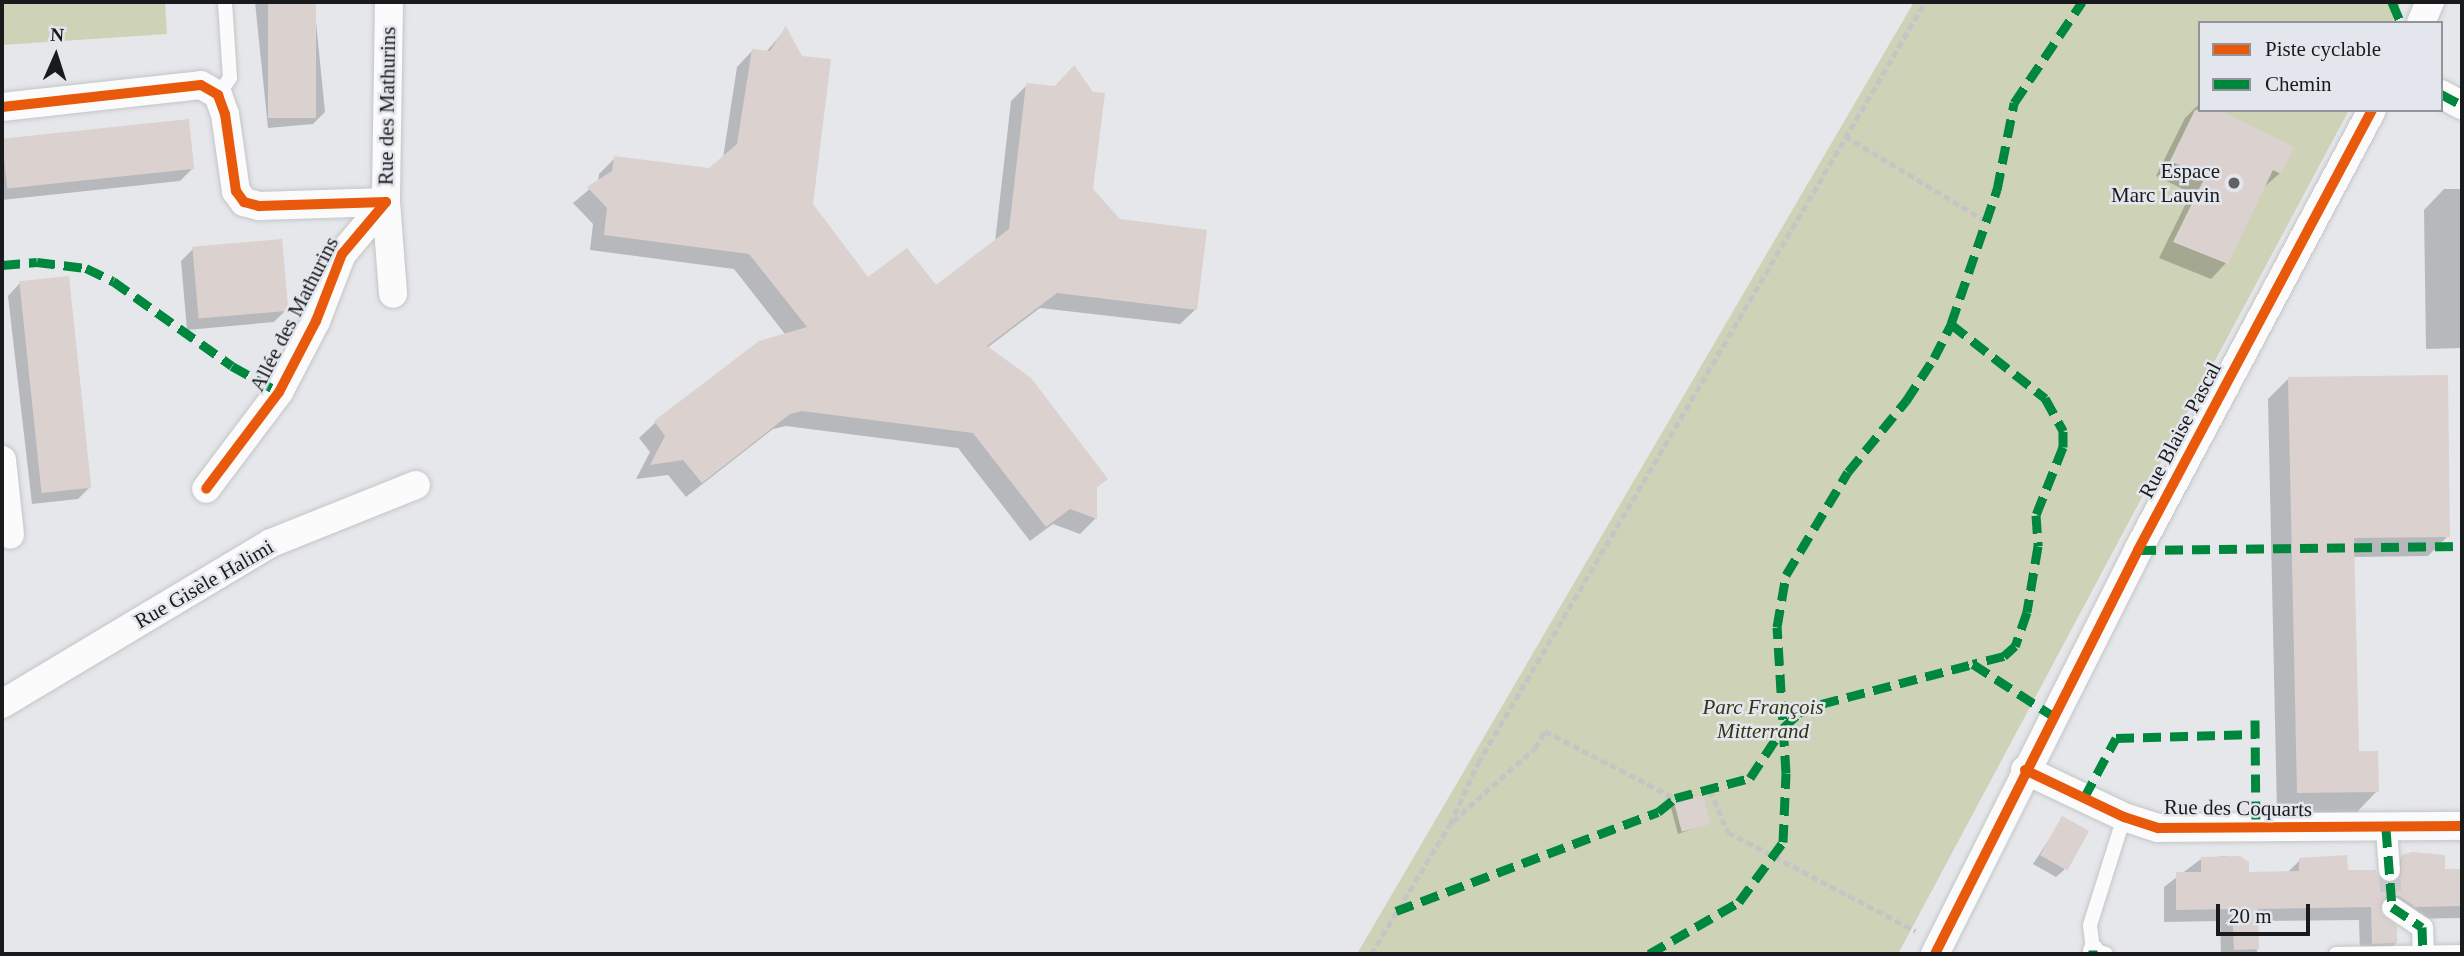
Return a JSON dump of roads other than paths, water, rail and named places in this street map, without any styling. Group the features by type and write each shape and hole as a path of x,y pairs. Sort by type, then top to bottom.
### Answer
{"street":[{"name":"Rue des Mathurins","path":"389,2 386,202 393,294"},
{"path":"2422,21 2430,2"},
{"path":"2,107 201,85 218,95"},
{"name":"Allée des Mathurins","path":"218,95 225,114 236,191 244,202 259,206 386,202"},
{"path":"2443,95 2462,105"},
{"name":"Rue Blaise Pascal","path":"1935,954 2025,770 2371,112"},
{"name":"Allée des Mathurins","path":"206,489 279,392 316,321 342,254 386,202"},
{"path":"2,460 10,535"},
{"name":"Rue Gisèle Halimi","path":"2,704 271,542 416,485"},
{"name":"Rue des Coquarts","path":"2025,770 2124,817 2158,828 2386,829 2462,826"},
{"path":"2386,829 2389,870"},
{"path":"2392,907 2422,927 2423,954"}],"lane":[{"path":"218,95 230,78 225,2"},
{"path":"2097,953 2090,925 2097,892 2124,817"},
{"path":"2336,954 2462,952"}],"tunnel":[{"path":"2389,870 2392,907"}],"place":[{"name":"Espace Marc Lauvin","path":"2234,183"}],"park label":[{"name":"Parc François Mitterrand","path":"1763,719"}]}
